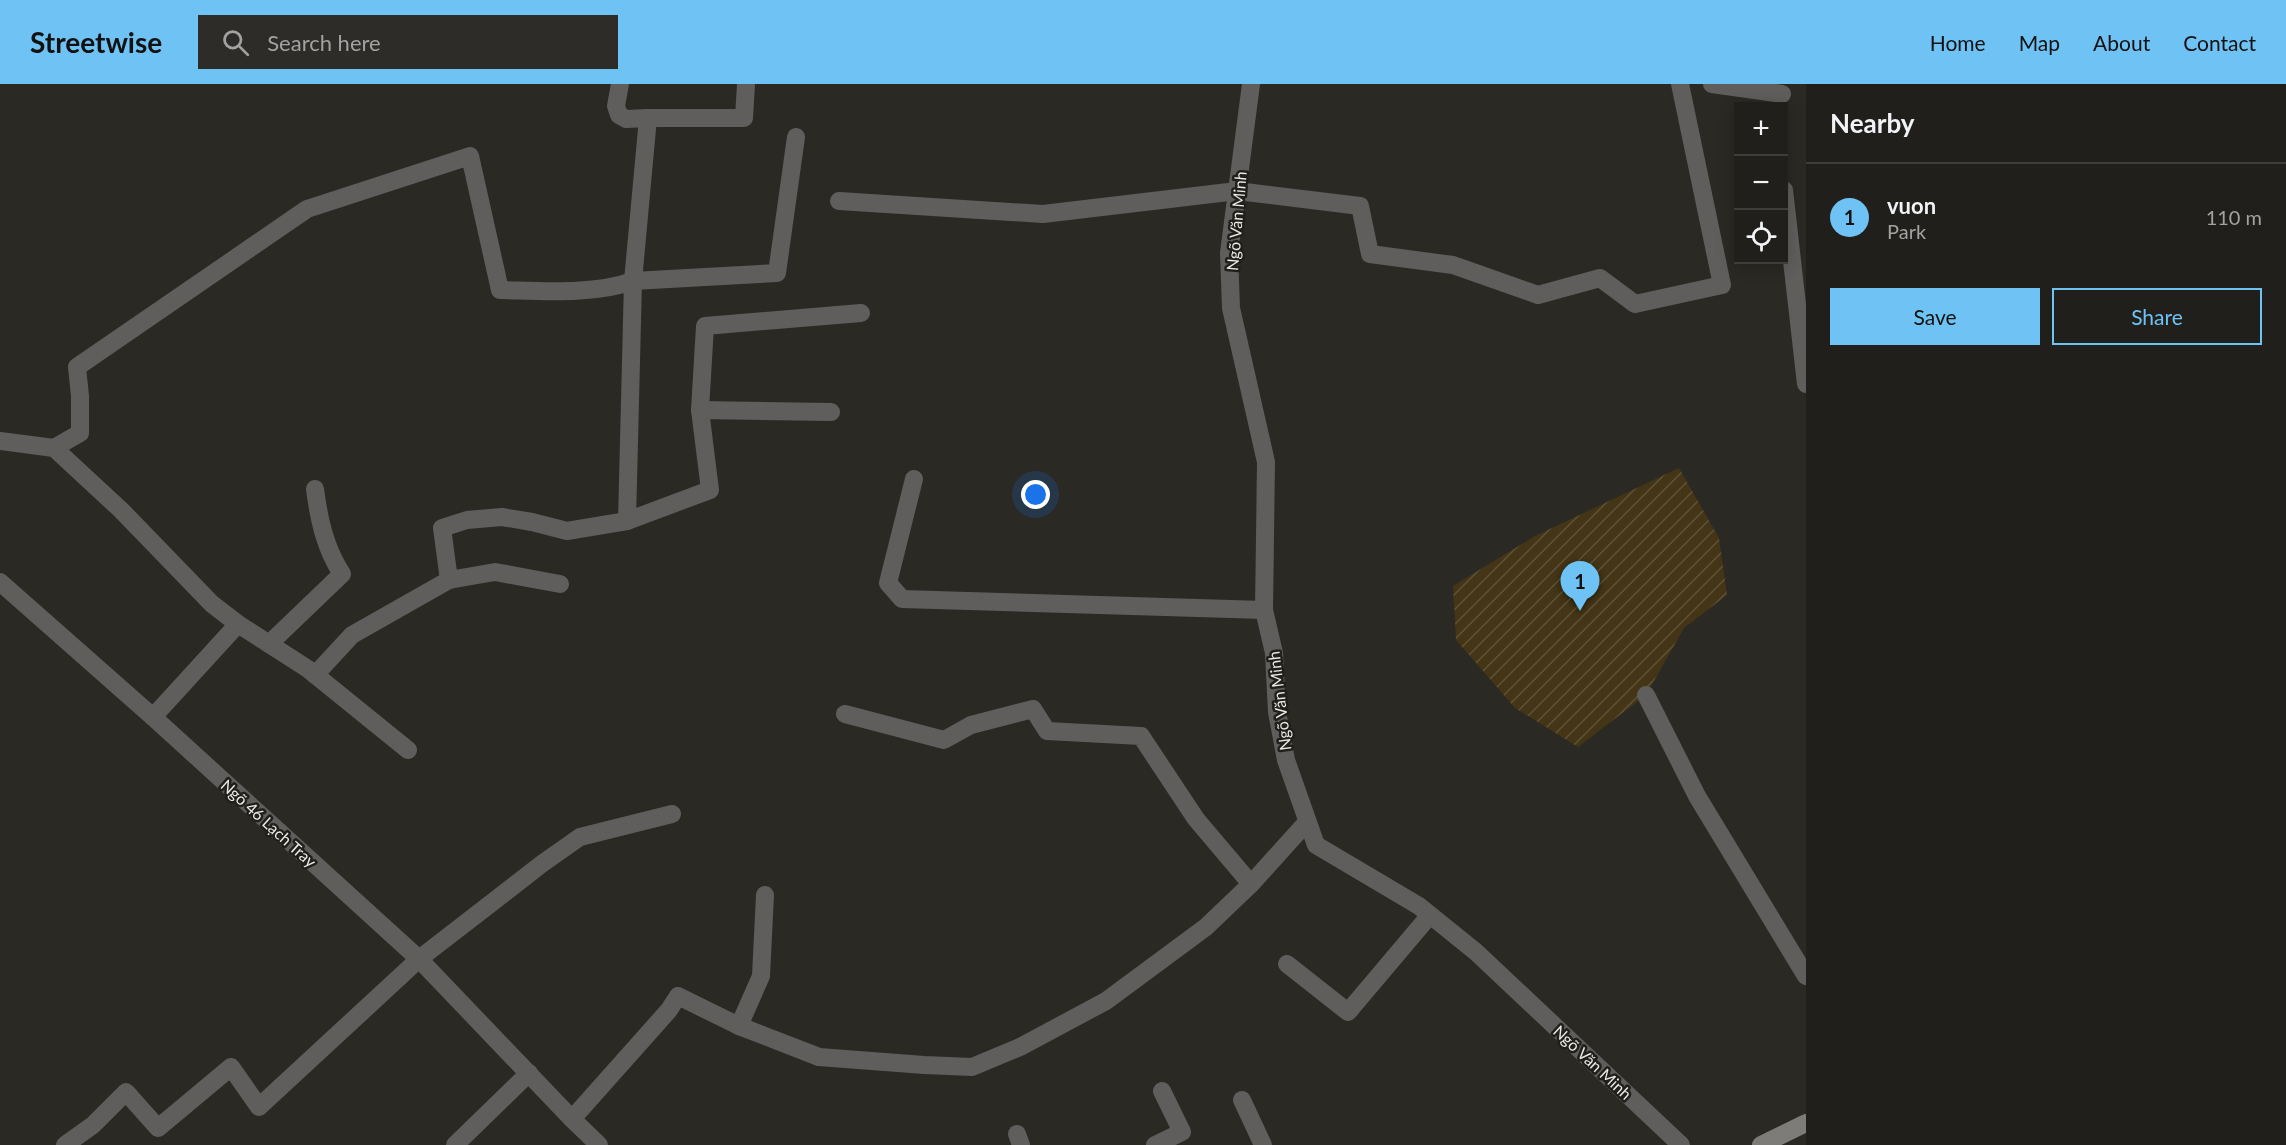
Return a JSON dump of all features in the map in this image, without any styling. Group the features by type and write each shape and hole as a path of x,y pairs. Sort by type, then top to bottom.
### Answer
{"street":[{"path":"1761,1145 1806,1123"}],"lane":[{"path":"620,84 616,106 619,115 626,119 744,118 746,84"},
{"name":"Ngõ Văn Minh","path":"1251,84 1229,253 1231,308 1266,462 1264,610 1274,653 1277,712 1286,760 1316,845 1419,906 1476,952 1681,1145"},
{"path":"839,201 1043,214 1237,191 1360,206 1370,254 1453,265 1538,295 1600,278 1635,304 1722,285 1680,84"},
{"path":"1712,84 1782,95"},
{"path":"627,521 633,281 648,118"},
{"path":"54,448 80,433 77,367 307,209 470,156 500,290 559,291 620,286 633,281 777,273 796,138"},
{"path":"1786,210 1806,384"},
{"path":"449,580 442,528 467,520 502,517 567,531 627,521 710,490 700,410 705,326 861,313"},
{"path":"700,410 831,412"},
{"path":"0,441 54,448 121,510 213,604 238,624 315,675 408,750"},
{"path":"914,479 888,583 902,599 1264,610"},
{"path":"268,644 342,574 330,556 320,524 315,489"},
{"path":"315,675 352,635 449,580 495,572 560,584"},
{"name":"Ngõ 46 Lạch Tray","path":"0,582 153,717 419,959 599,1145"},
{"path":"153,717 238,624"},
{"path":"1646,695 1697,796 1806,976"},
{"path":"845,714 944,740 971,725 1033,709 1047,731 1141,736 1196,819 1251,885"},
{"path":"65,1145 93,1125 126,1092 158,1128 231,1067 259,1107 419,959 543,862 580,837 672,814"},
{"path":"572,1119 669,1010 678,996 739,1026 819,1057 972,1067 1020,1047 1106,1001 1206,927 1251,885 1307,822"},
{"path":"739,1026 761,976 765,895"},
{"path":"1287,964 1348,1012 1430,915"},
{"path":"455,1145 530,1073"},
{"path":"1155,1145 1182,1132 1162,1091"},
{"path":"1242,1100 1263,1145"}],"shaded area":[{"path":"1679,468 1719,538 1727,595 1684,628 1646,695 1578,747 1515,708 1456,640 1453,586 1535,536"}],"place":[{"name":"vuon","path":"1580,611"}]}
